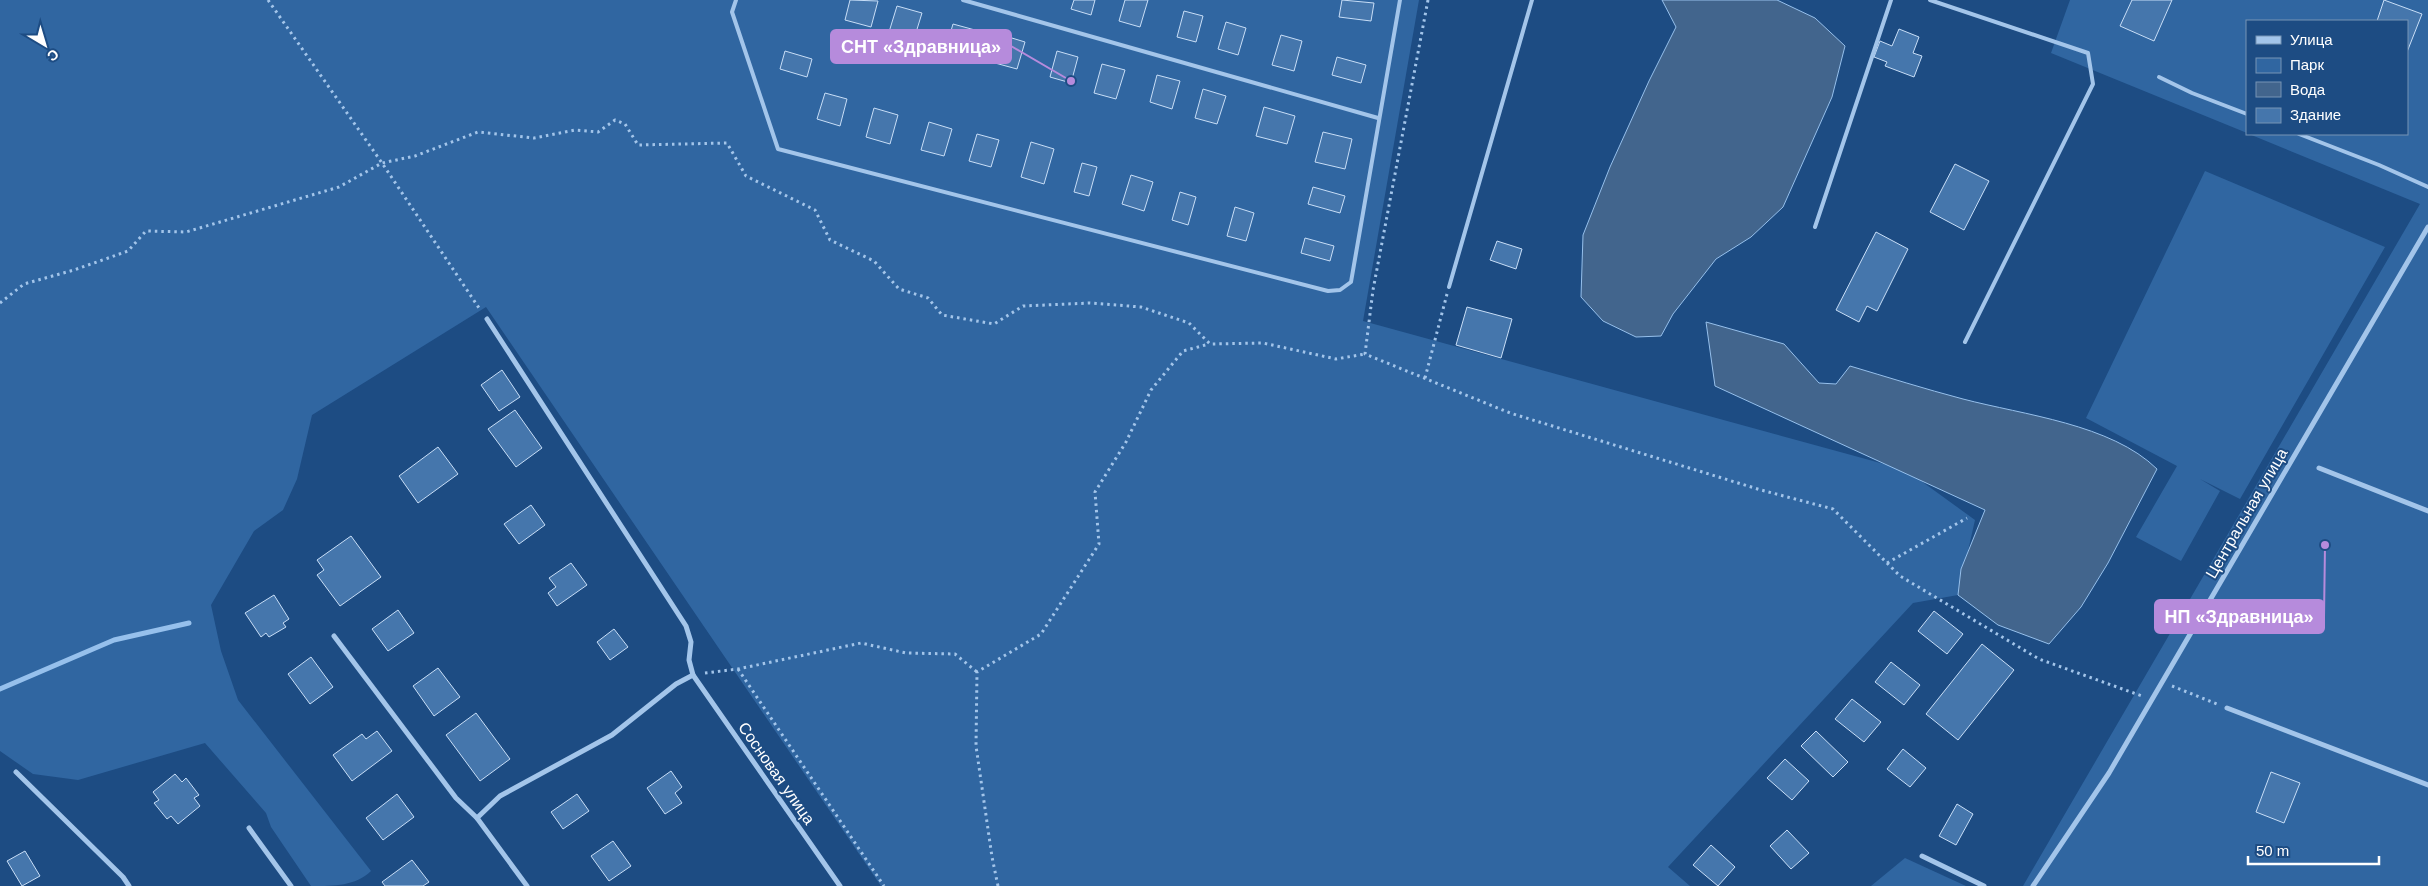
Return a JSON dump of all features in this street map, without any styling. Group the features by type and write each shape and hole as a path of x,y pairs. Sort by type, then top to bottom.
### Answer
{"street":[{"name":"Центральная улица","path":"2034,886 2109,773 2428,227"},
{"path":"477,818 500,796 612,735 676,684 693,675 689,660 691,642 686,626 487,319"},
{"path":"2319,468 2428,511"},
{"path":"334,636 456,798 477,818 527,886"},
{"name":"Сосновая улица","path":"693,675 840,886"},
{"path":"2227,708 2428,785"},
{"path":"16,772 124,877 130,886"},
{"path":"249,828 291,886"},
{"path":"1922,856 1984,886"}],"lane":[{"path":"736,0 732,12 778,149 1328,291 1340,290 1351,282 1400,0"},
{"path":"963,0 1378,118"},
{"path":"1449,286 1532,0"},
{"path":"1815,227 1891,0"},
{"path":"1930,0 2088,53 2093,84 1965,342"},
{"path":"2159,77 2192,93 2246,114"},
{"path":"2302,135 2380,165 2428,187"}],"path":[{"path":"268,0 382,163 487,319"},
{"path":"1365,354 1373,290 1428,0"},
{"path":"0,303 24,284 74,270 128,251 146,231 186,232 339,187 382,163 415,156 478,132 534,138 575,130 598,132 615,120 625,124 638,145 727,143 746,176 816,210 830,240 874,261 899,289 928,298 942,315 994,324 1023,306 1090,302 1141,307 1189,323 1210,344"},
{"path":"1426,378 1449,286"},
{"path":"977,672 1041,634 1099,544 1095,492 1126,442 1151,390 1183,351 1210,344 1263,343 1336,359 1365,354 1510,413 1761,490 1833,509 1900,576 2039,659 2152,699"},
{"path":"1887,564 1967,518"},
{"path":"693,675 738,669 861,643 906,653 955,654 977,672"},
{"path":"738,669 884,886"},
{"path":"977,672 976,746 998,886"},
{"path":"2162,682 2227,708"}],"green space":[{"path":"0,0 1419,0 1363,321 1906,470 1975,520 1958,595 1913,603 1668,867 1690,886 881,886 486,307 312,415 297,479 283,510 254,531 211,605 221,651 238,700 371,871 358,880 344,884 311,886 271,827 266,813 205,743 78,780 33,774 0,751"},
{"path":"2070,0 2428,0 2428,886 2023,886 2420,204 2251,135 2408,135 2408,20 2246,20 2246,133 2051,53"},
{"path":"2205,171 2385,247 2240,499 2200,479 2220,491 2181,561 2136,537 2177,466 2086,418"},
{"path":"1905,858 1966,886 1871,886"}],"water":[{"path":"1662,0 1777,0 1815,18 1845,46 1832,97 1783,207 1751,237 1716,259 1673,314 1661,336 1636,337 1603,321 1581,297 1583,235 1610,167 1676,27"},
{"path":"1706,322 1784,344 1819,383 1836,384 1850,366 1949,395 2039,416 2091,431 2116,441 2138,454 2157,469 2108,563 2081,607 2049,644 1998,625 1958,595 1961,569 1985,510 1715,386"}],"building":[{"path":"850,0 878,1 871,27 845,20"},
{"path":"1074,0 1095,0 1091,15 1071,9"},
{"path":"1125,0 1148,0 1140,27 1119,21"},
{"path":"1342,0 1374,3 1371,21 1339,17"},
{"path":"2132,0 2172,0 2154,41 2120,26"},
{"path":"2384,0 2422,14 2408,49 2408,20 2377,20"},
{"path":"897,6 922,13 914,39 889,32"},
{"path":"1184,11 1203,16 1196,42 1177,37"},
{"path":"1226,22 1246,28 1238,55 1218,49"},
{"path":"953,24 975,30 968,54 946,48"},
{"path":"1899,29 1919,37 1913,53 1922,56 1914,77 1885,66 1887,62 1874,57 1880,41 1892,46"},
{"path":"1002,35 1025,42 1017,69 995,63"},
{"path":"1281,35 1302,41 1294,71 1272,65"},
{"path":"785,51 812,59 807,77 780,69"},
{"path":"1057,51 1078,57 1071,83 1050,77"},
{"path":"1337,57 1366,65 1361,83 1332,75"},
{"path":"1102,64 1125,70 1116,99 1094,93"},
{"path":"1157,75 1180,81 1172,109 1150,102"},
{"path":"1203,89 1226,96 1217,124 1195,118"},
{"path":"825,93 847,99 840,126 817,119"},
{"path":"1264,107 1295,116 1287,144 1256,136"},
{"path":"874,108 898,115 890,144 866,137"},
{"path":"929,122 952,129 944,156 921,150"},
{"path":"1323,132 1352,139 1345,169 1315,162"},
{"path":"977,134 999,140 991,167 969,161"},
{"path":"1031,142 1054,149 1044,184 1021,177"},
{"path":"1082,163 1097,167 1089,196 1074,192"},
{"path":"1955,164 1989,181 1964,230 1930,212"},
{"path":"1131,175 1153,182 1144,211 1122,204"},
{"path":"1313,187 1345,196 1340,213 1308,204"},
{"path":"1180,192 1196,197 1188,225 1172,220"},
{"path":"1235,207 1254,213 1246,241 1227,236"},
{"path":"1876,232 1908,249 1877,311 1867,306 1859,322 1836,310"},
{"path":"1305,238 1334,246 1330,261 1301,253"},
{"path":"1497,241 1522,249 1516,269 1490,260"},
{"path":"1467,307 1512,319 1501,358 1456,345"},
{"path":"502,370 520,397 499,411 481,385"},
{"path":"515,410 542,448 516,467 488,429"},
{"path":"438,447 458,474 418,503 399,476"},
{"path":"531,505 545,525 519,544 504,524"},
{"path":"351,536 381,577 340,606 317,575 324,570 317,560"},
{"path":"571,563 587,585 557,606 548,593 556,587 549,578"},
{"path":"274,595 289,619 283,623 286,627 269,637 266,633 261,637 245,613"},
{"path":"398,610 414,633 388,651 372,629"},
{"path":"1934,611 1963,634 1947,654 1918,631"},
{"path":"614,629 628,647 610,660 597,642"},
{"path":"1982,644 2014,670 1958,740 1926,714"},
{"path":"311,657 333,687 310,704 288,674"},
{"path":"1891,662 1920,685 1904,705 1875,682"},
{"path":"438,668 460,697 434,716 413,686"},
{"path":"1852,699 1881,722 1864,742 1835,719"},
{"path":"476,713 510,759 480,781 446,735"},
{"path":"377,731 392,751 352,781 333,755 362,734 366,739"},
{"path":"1816,731 1848,762 1833,777 1801,746"},
{"path":"1903,749 1926,768 1910,787 1887,769"},
{"path":"1785,759 1809,781 1792,800 1767,778"},
{"path":"671,771 682,787 675,793 682,803 665,814 647,788"},
{"path":"2271,772 2300,783 2284,823 2256,812"},
{"path":"175,774 182,782 186,778 199,795 194,798 200,806 178,824 171,816 167,819 154,803 159,800 153,792"},
{"path":"397,794 414,817 383,840 366,818"},
{"path":"577,794 589,811 563,829 551,812"},
{"path":"1957,804 1973,814 1956,845 1939,836"},
{"path":"1787,830 1809,853 1791,869 1770,846"},
{"path":"613,841 631,866 609,881 591,856"},
{"path":"1711,845 1735,867 1718,886 1693,865"},
{"path":"25,851 40,876 22,886 7,861"},
{"path":"412,860 429,882 423,886 385,886 382,882"}],"waterway":[{"path":"0,689 114,640 189,623"}],"place":[{"name":"СНТ «Здравница»","path":"1071,81"},
{"name":"НП «Здравница»","path":"2325,545"}]}
